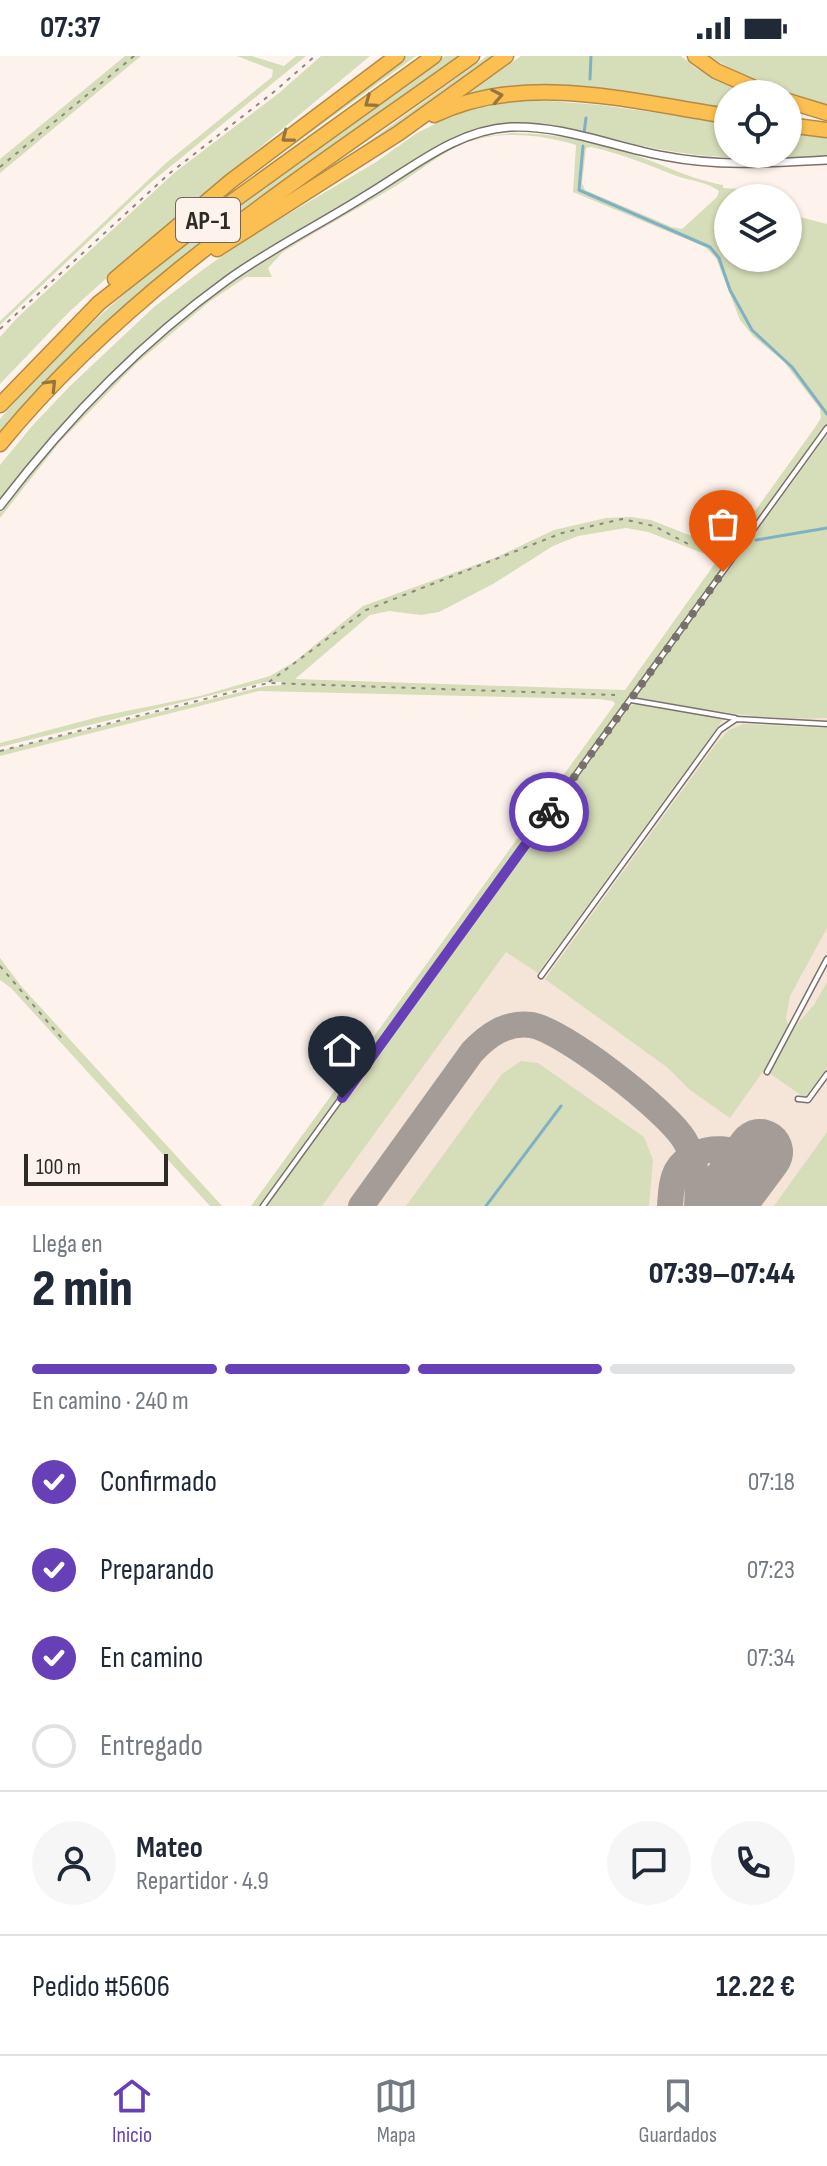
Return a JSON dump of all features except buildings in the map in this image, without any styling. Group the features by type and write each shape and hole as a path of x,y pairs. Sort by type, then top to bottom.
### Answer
{"highway":[{"path":"349,90 383,56"},
{"path":"0,403 26,369 101,292 231,181 397,56"},
{"name":"AP-1","path":"0,403 99,303 183,237 434,56"},
{"name":"AP-1","path":"0,444 34,402 81,355 162,283 249,215 472,56"},
{"path":"162,283 309,194 506,56"},
{"path":"695,56 716,71 736,80"},
{"path":"399,133 467,102 516,93 584,95 714,114"},
{"path":"802,105 827,113"},
{"path":"802,127 827,130"}],"street":[{"path":"0,506 64,427 166,327 278,246 451,143 483,130 513,127 568,133 665,157 704,162 761,165 827,160"}],"lane":[{"path":"263,1206 827,428"},
{"path":"631,700 736,719 827,724"},
{"path":"541,976 720,730 736,719"},
{"path":"767,1072 827,959"},
{"path":"798,1099 808,1100 827,1074"}],"path":[{"path":"0,167 134,56"},
{"path":"0,329 170,173 315,56"},
{"path":"268,683 366,610 562,533 622,519 654,526 690,545"},
{"path":"0,751 268,683 615,695"},
{"path":"0,966 64,1041"}],"shaded area":[{"path":"827,416 827,1206 254,1206"}],"green space":[{"path":"125,56 141,56 0,173 0,159"},
{"path":"237,56 252,56 284,66 296,56 306,56 149,184 0,325 0,321 166,163 272,77 273,70"},
{"path":"321,56 370,56 144,244 68,313 0,384 0,337 17,318 174,173 279,93"},
{"path":"403,56 416,56 230,191 313,122"},
{"path":"445,56 459,56 277,186 159,277 103,325 0,432 0,419 48,366 154,269 269,181"},
{"path":"487,56 500,56 411,119 328,171"},
{"path":"521,56 681,56 719,80 714,80 714,110 509,89 460,97"},
{"path":"708,56 827,56 827,105 802,97 802,80 752,80"},
{"path":"523,99 601,105 714,121 714,156 664,150 548,126 486,128 445,142 353,200 256,255 175,315 82,402 0,499 0,465 70,386 154,307 251,236 376,162 417,133 457,113"},
{"path":"512,133 574,139 635,155 719,184 714,184 714,188 624,156 586,148 582,183 585,190 672,227 682,229 714,200 714,256 705,247 573,192 576,145 516,135 470,141 283,252 268,268 272,277 246,277 209,302 137,363 59,443 0,518 0,512 51,448 136,359 167,332 258,264 448,147 474,138"},
{"path":"802,133 827,137 827,156 802,157"},
{"path":"802,218 827,224 827,424 260,1206 251,1206 615,704 598,699 259,691 0,756 0,751 265,686 284,685 283,682 265,682 0,747 0,743 102,716 200,696 270,676 294,662 363,606 497,557 554,530 606,518 631,517 651,520 727,550 821,418 820,409 784,362 753,336 740,320 721,272 802,272","holes":["626,528 648,532 718,559 625,690 295,679 370,615 389,611 421,615 439,612 493,584 553,546 578,536"]},
{"path":"827,435 827,718 755,716 636,697"},
{"path":"638,703 724,718 538,973 506,952 322,1206 266,1206 342,1101 358,1087 367,1067 630,706"},
{"path":"743,724 827,728 827,928 790,996 786,1018 788,1025 764,1070 730,1118 690,1090 668,1068 545,979 716,744 729,730"},
{"path":"0,958 21,986 222,1206 210,1206 11,988 0,980"},
{"path":"827,982 827,1068 805,1098 769,1073 795,1026 814,1005"},
{"path":"521,1061 538,1063 644,1137 653,1160 649,1206 406,1206 502,1074"},
{"path":"827,1132 827,1206 774,1206"}],"waterway":[{"path":"590,79 591,56"},
{"path":"584,133 586,118"},
{"path":"583,146 579,190 710,247 719,258 730,290 752,330 792,367 827,414"},
{"path":"756,540 827,528"},
{"path":"486,1206 561,1106"}],"taxiway":[{"path":"361,1206 472,1052 498,1031 522,1025 546,1030 566,1041 614,1074 659,1111 689,1148 697,1181 697,1206"},
{"path":"670,1206 674,1179 685,1160 708,1150 722,1149 745,1157 752,1166 754,1185 743,1206"}],"runway":[{"path":"720,1206 760,1152"}],"way so far":[{"path":"549,812 723,572"}],"route":[{"path":"342,1098 549,812"}]}
